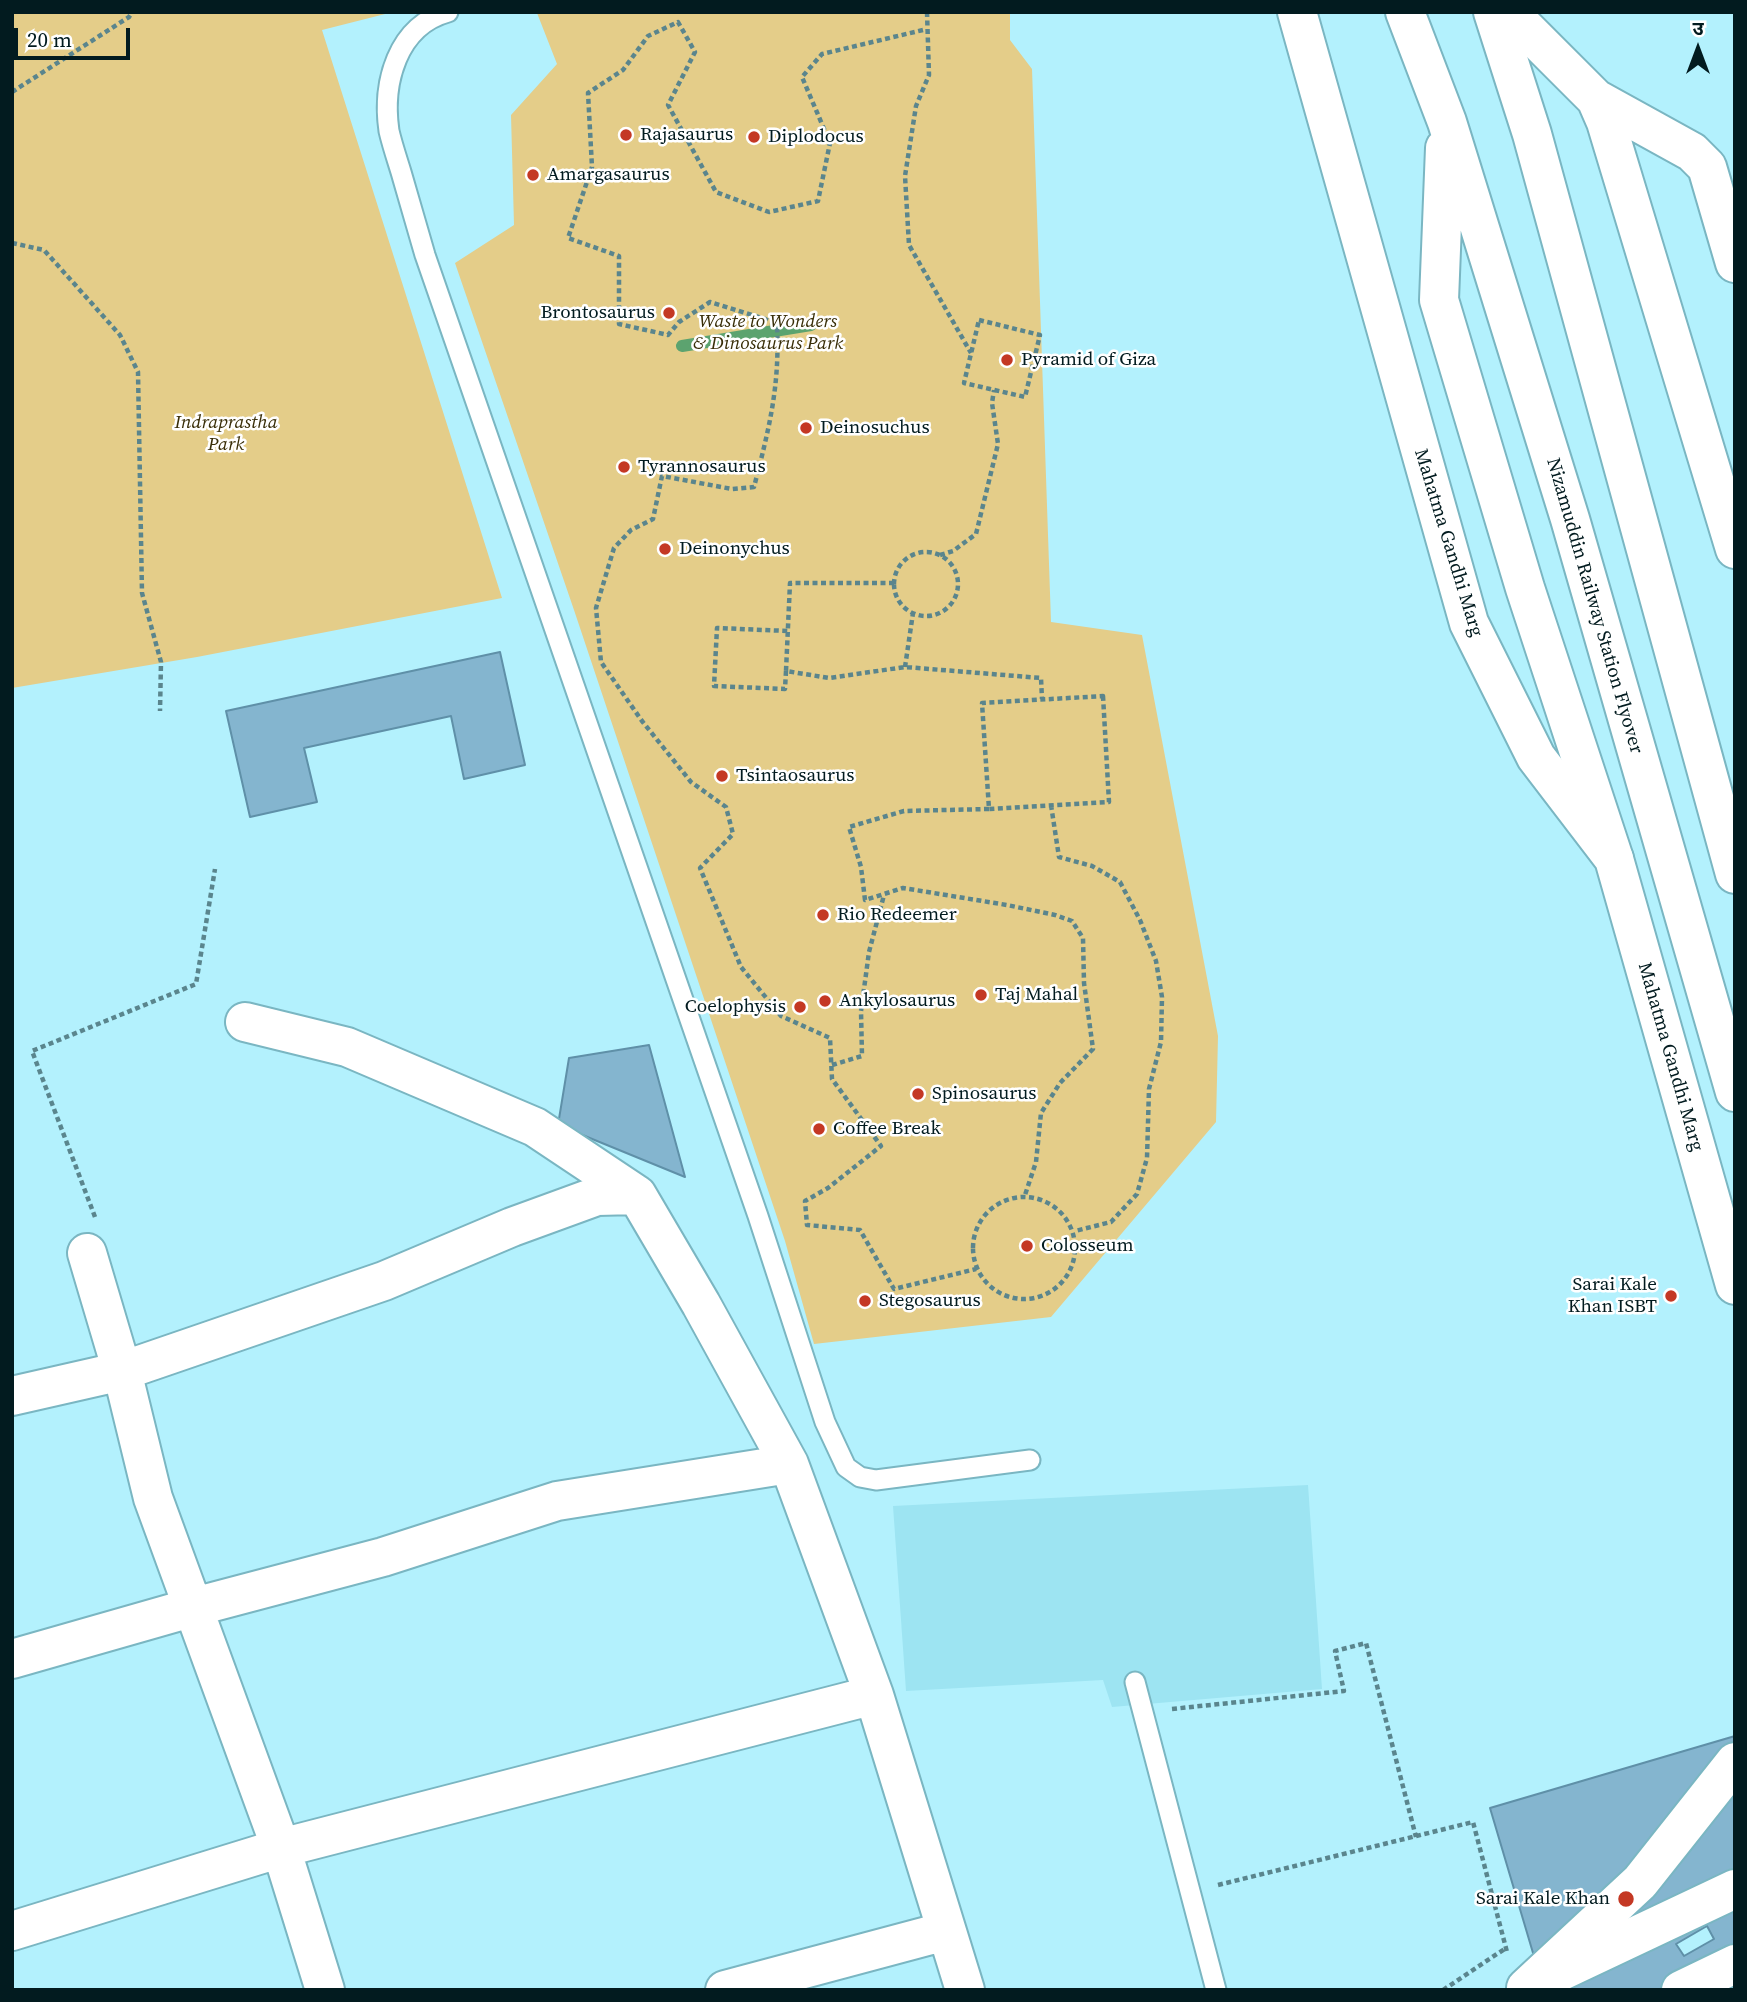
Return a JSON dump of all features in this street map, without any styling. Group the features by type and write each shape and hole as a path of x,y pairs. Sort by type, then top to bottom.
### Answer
{"main road":[{"name":"Mahatma Gandhi Marg","path":"1297,12 1469,623 1535,757 1614,859 1735,1285"},
{"name":"Nizamuddin Railway Station Flyover","path":"1405,12 1447,122 1570,519 1735,1092"},
{"path":"1493,12 1532,134 1735,874"},
{"path":"1509,12 1596,99 1692,152 1706,167 1735,263"},
{"path":"1596,99 1606,122 1735,549"},
{"path":"1447,122 1439,300 1525,588 1614,859"},
{"path":"245,1022 347,1047 535,1127 637,1195 789,1464 874,1695 965,1990"},
{"path":"12,1396 122,1371 384,1282 512,1227 597,1195 637,1195"},
{"path":"87,1253 122,1371 153,1498 281,1848 325,1990"},
{"path":"12,1659 383,1557 557,1502 789,1464"},
{"path":"12,1931 281,1848 874,1695"},
{"path":"1519,1978 1640,1882 1735,1762"},
{"path":"1519,1978 1735,1889"},
{"path":"725,1990 946,1931"},
{"path":"1681,1990 1735,1964"}],"lane":[{"path":"448,12 420,26 401,46 391,75 387,107 390,132 425,255 758,1216 825,1422 846,1467 860,1477 877,1480 899,1478 1030,1460"},
{"path":"1135,1682 1216,1990"}],"path":[{"path":"12,92 129,17 132,12"},
{"path":"927,12 929,75 916,106 905,176 909,246 971,353"},
{"path":"923,30 822,54 802,77 830,144 818,201 769,212 716,192 668,105 695,52 678,22 648,36 623,70 588,93 592,167 568,238 619,256 619,324 668,335 679,322 710,302 765,319 777,326 779,356 773,415 754,487 732,489 662,476 653,519 631,530 614,548 596,608 601,662 642,721 691,782 726,807 733,834 700,868 741,967 781,1016 830,1038 832,1079 881,1146 828,1188 805,1201 807,1225 859,1230 894,1289 976,1269"},
{"path":"12,243 44,250 120,335 138,372 142,593 161,662 160,710"},
{"path":"979,320 1040,335 1025,397 964,383 971,353 979,320"},
{"path":"940,555 953,551 976,534 998,444 992,403 994,390"},
{"path":"928,551 950,562 957,573 959,585 956,597 948,607 938,614 926,616 913,613 903,606 896,595 894,583 897,571 904,561 915,553 928,551"},
{"path":"788,631 717,628 714,686 785,689 788,631 790,583 894,583"},
{"path":"905,667 913,613"},
{"path":"786,671 829,678 905,667 1041,678 1042,699"},
{"path":"989,809 982,703 1103,696 1109,802 989,809 904,811 849,827 861,867 865,900 902,888 1055,915 1072,921 1083,938 1084,982 1093,1049 1060,1083 1041,1113 1036,1161 1025,1195"},
{"path":"1051,805 1059,857 1092,866 1120,882 1140,920 1156,961 1162,997 1161,1042 1149,1089 1147,1158 1137,1194 1111,1222 1075,1231"},
{"path":"87,1253 96,1215 32,1051 196,984 215,869"},
{"path":"832,1065 862,1056 861,1011 869,952 884,894"},
{"path":"1025,1195 1055,1205 1075,1231 1076,1262 1058,1289 1028,1301 996,1293 976,1269 973,1235 992,1206 1025,1195"},
{"path":"1143,1712 1344,1691 1335,1651 1366,1643 1416,1837"},
{"path":"1191,1892 1473,1822 1506,1948 1519,1978"},
{"path":"1443,1990 1506,1948"}],"shaded area":[{"path":"1308,1485 1322,1689 1112,1707 1103,1680 906,1691 893,1506"}],"green space":[{"name":"Indraprastha Park","path":"12,12 393,12 322,30 502,598 197,657 12,688"},
{"name":"Waste to Wonders & Dinosaurus Park","path":"1010,12 1010,40 1032,69 1051,622 1142,635 1218,1036 1216,1122 1051,1317 814,1344 785,1241 455,263 514,225 511,115 557,64 537,13"}],"building":[{"path":"500,652 525,765 464,779 451,716 304,748 317,802 250,817 226,711"},
{"path":"649,1045 685,1177 558,1125 569,1058"},
{"name":"Sarai Kale Khan","path":"1735,1736 1735,1990 1544,1990 1490,1808"},
{"path":"1707,1926 1714,1939 1684,1956 1676,1944"}],"waterway":[{"path":"682,346 811,325"}],"place":[{"name":"Rajasaurus","path":"626,135"},
{"name":"Diplodocus","path":"754,137"},
{"name":"Amargasaurus","path":"533,175"},
{"name":"Brontosaurus","path":"669,313"},
{"name":"Pyramid of Giza","path":"1007,360"},
{"name":"Deinosuchus","path":"806,428"},
{"name":"Tyrannosaurus","path":"624,467"},
{"name":"Deinonychus","path":"665,549"},
{"name":"Tsintaosaurus","path":"722,776"},
{"name":"Rio Redeemer","path":"823,915"},
{"name":"Taj Mahal","path":"981,995"},
{"name":"Ankylosaurus","path":"825,1001"},
{"name":"Coelophysis","path":"800,1007"},
{"name":"Spinosaurus","path":"918,1094"},
{"name":"Coffee Break","path":"819,1129"},
{"name":"Colosseum","path":"1027,1246"},
{"name":"Sarai Kale Khan ISBT","path":"1671,1296"},
{"name":"Stegosaurus","path":"865,1301"},
{"name":"Sarai Kale Khan","path":"1626,1899"}]}
